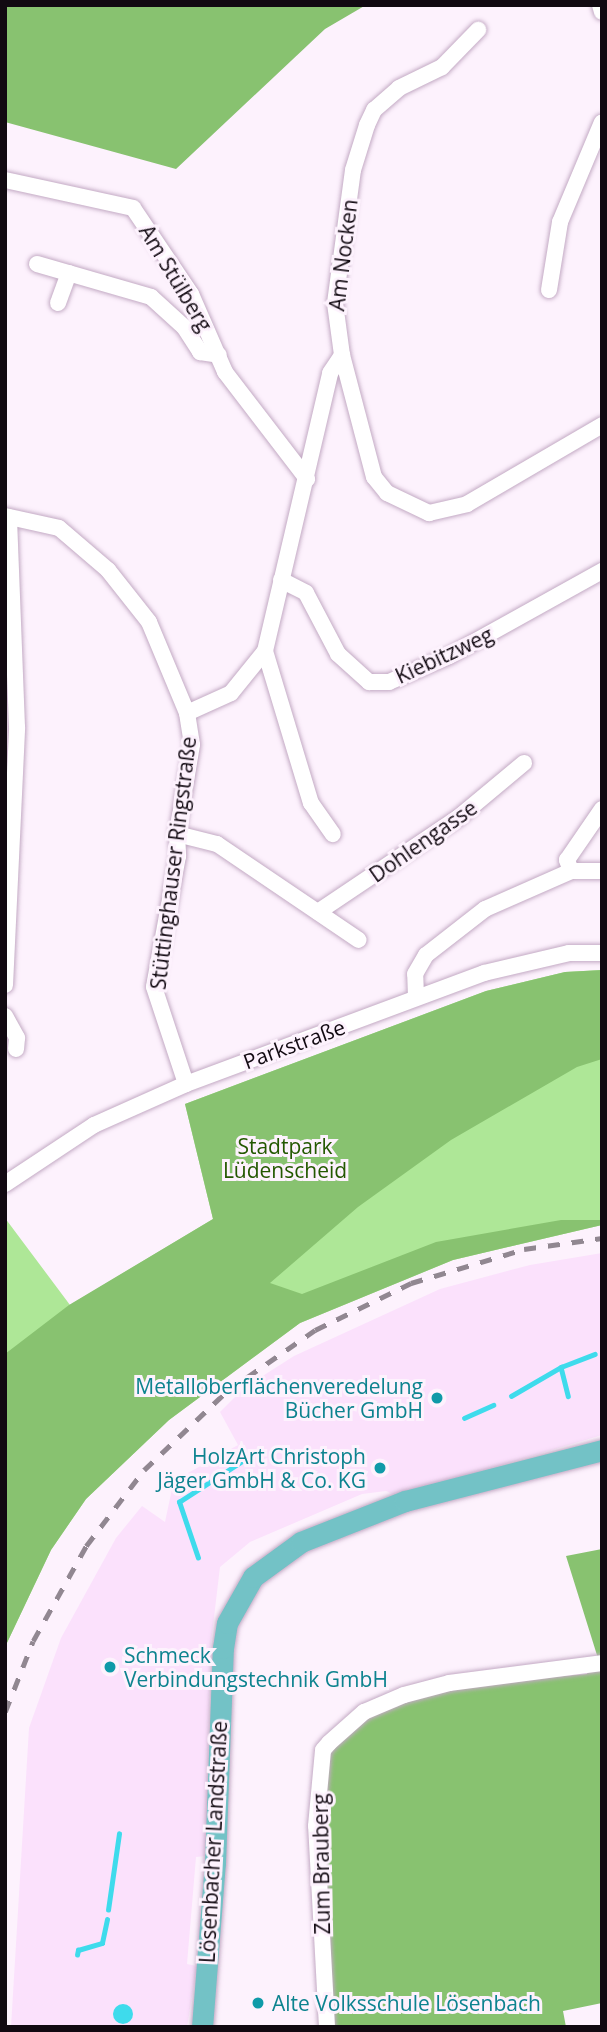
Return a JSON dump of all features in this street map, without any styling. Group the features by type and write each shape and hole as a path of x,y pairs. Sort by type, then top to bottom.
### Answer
{"main road":[{"name":"Lösenbacher Landstraße","path":"202,2027 215,1863 223,1648 228,1623 253,1577 301,1542 405,1501 602,1450"}],"street":[{"path":"600,5 602,12"},
{"name":"Am Nocken","path":"478,30 442,67 399,88 374,110 353,170 335,303 342,355 374,477 387,493 429,513 467,504 602,425"},
{"path":"550,290 560,222 602,121"},
{"name":"Am Stülberg","path":"5,180 133,208 191,294 225,372 307,480"},
{"path":"37,264 151,297 184,327 200,352 219,355"},
{"path":"58,303 69,274"},
{"path":"187,713 231,693 265,651 330,373 342,355"},
{"path":"5,985 17,753 7,517"},
{"name":"Stüttinghauser Ringstraße","path":"7,517 59,528 108,570 149,622 187,713 192,746 177,834 178,856 154,987 186,1084"},
{"name":"Kiebitzweg","path":"281,580 306,593 338,654 369,682 389,682 449,656 602,571"},
{"path":"265,651 311,803 333,834"},
{"name":"Dohlengasse","path":"318,912 458,818 524,763"},
{"path":"571,871 567,860 602,809"},
{"path":"177,834 217,844 359,940"},
{"path":"416,997 415,974 435,947 485,909 571,871 602,870"},
{"name":"Parkstraße","path":"5,1184 94,1125 186,1084 416,997 524,962 569,953 602,953"},
{"path":"5,1016 17,1038 16,1049"},
{"name":"Zum Brauberg","path":"327,2027 316,1826 323,1751 334,1736 364,1712 432,1687 602,1663"}],"shaded area":[{"path":"602,1253 602,1435 397,1496 386,1491 362,1494 250,1542 220,1567 210,1651 206,1856 196,1857 187,1964 197,1966 187,2027 11,2027 29,1728 61,1638 116,1538 142,1506 165,1522 172,1489 179,1478 238,1445 220,1412 244,1388 294,1356 440,1289 530,1265"}],"green space":[{"path":"5,5 366,5 325,29 176,169 5,122"},
{"name":"Stadtpark Lüdenscheid","path":"602,970 602,1225 453,1260 300,1323 169,1420 86,1499 51,1550 5,1647 5,1218 70,1305 213,1219 185,1104 486,991 565,972"},
{"name":"Stadtpark Lüdenscheid","path":"602,970 602,1059 577,1067 451,1140 358,1207 270,1283 302,1294 436,1242 561,1220 602,1220 602,1225 453,1260 300,1323 169,1420 86,1499 51,1550 5,1647 5,1354 69,1305 213,1219 185,1104 486,991 565,972"},
{"path":"602,1549 602,2003 563,2011 566,2027 331,2027 321,1891 326,1751 366,1715 405,1698 506,1681 587,1674 589,1668 601,1668 566,1556"}],"water":[{"path":"123,2004 130,2007 133,2014 130,2021 123,2024 116,2021 113,2014 116,2007"}],"waterway":[{"path":"511,1396 561,1367 595,1354"},
{"path":"561,1367 568,1396"},
{"path":"464,1418 493,1405"},
{"path":"198,1558 179,1502 250,1456"},
{"path":"108,1910 119,1834"},
{"path":"77,1955 78,1950 102,1943 107,1920"}],"railway":[{"path":"5,1712 33,1641 86,1546 144,1470 227,1391 315,1330 411,1283 524,1249 602,1238"}],"place":[{"name":"Metalloberflächenveredelung Bücher GmbH","path":"437,1398"},
{"name":"HolzArt Christoph Jäger GmbH & Co. KG","path":"380,1468"},
{"name":"Schmeck Verbindungstechnik GmbH","path":"110,1667"},
{"name":"Alte Volksschule Lösenbach","path":"258,2003"}]}
